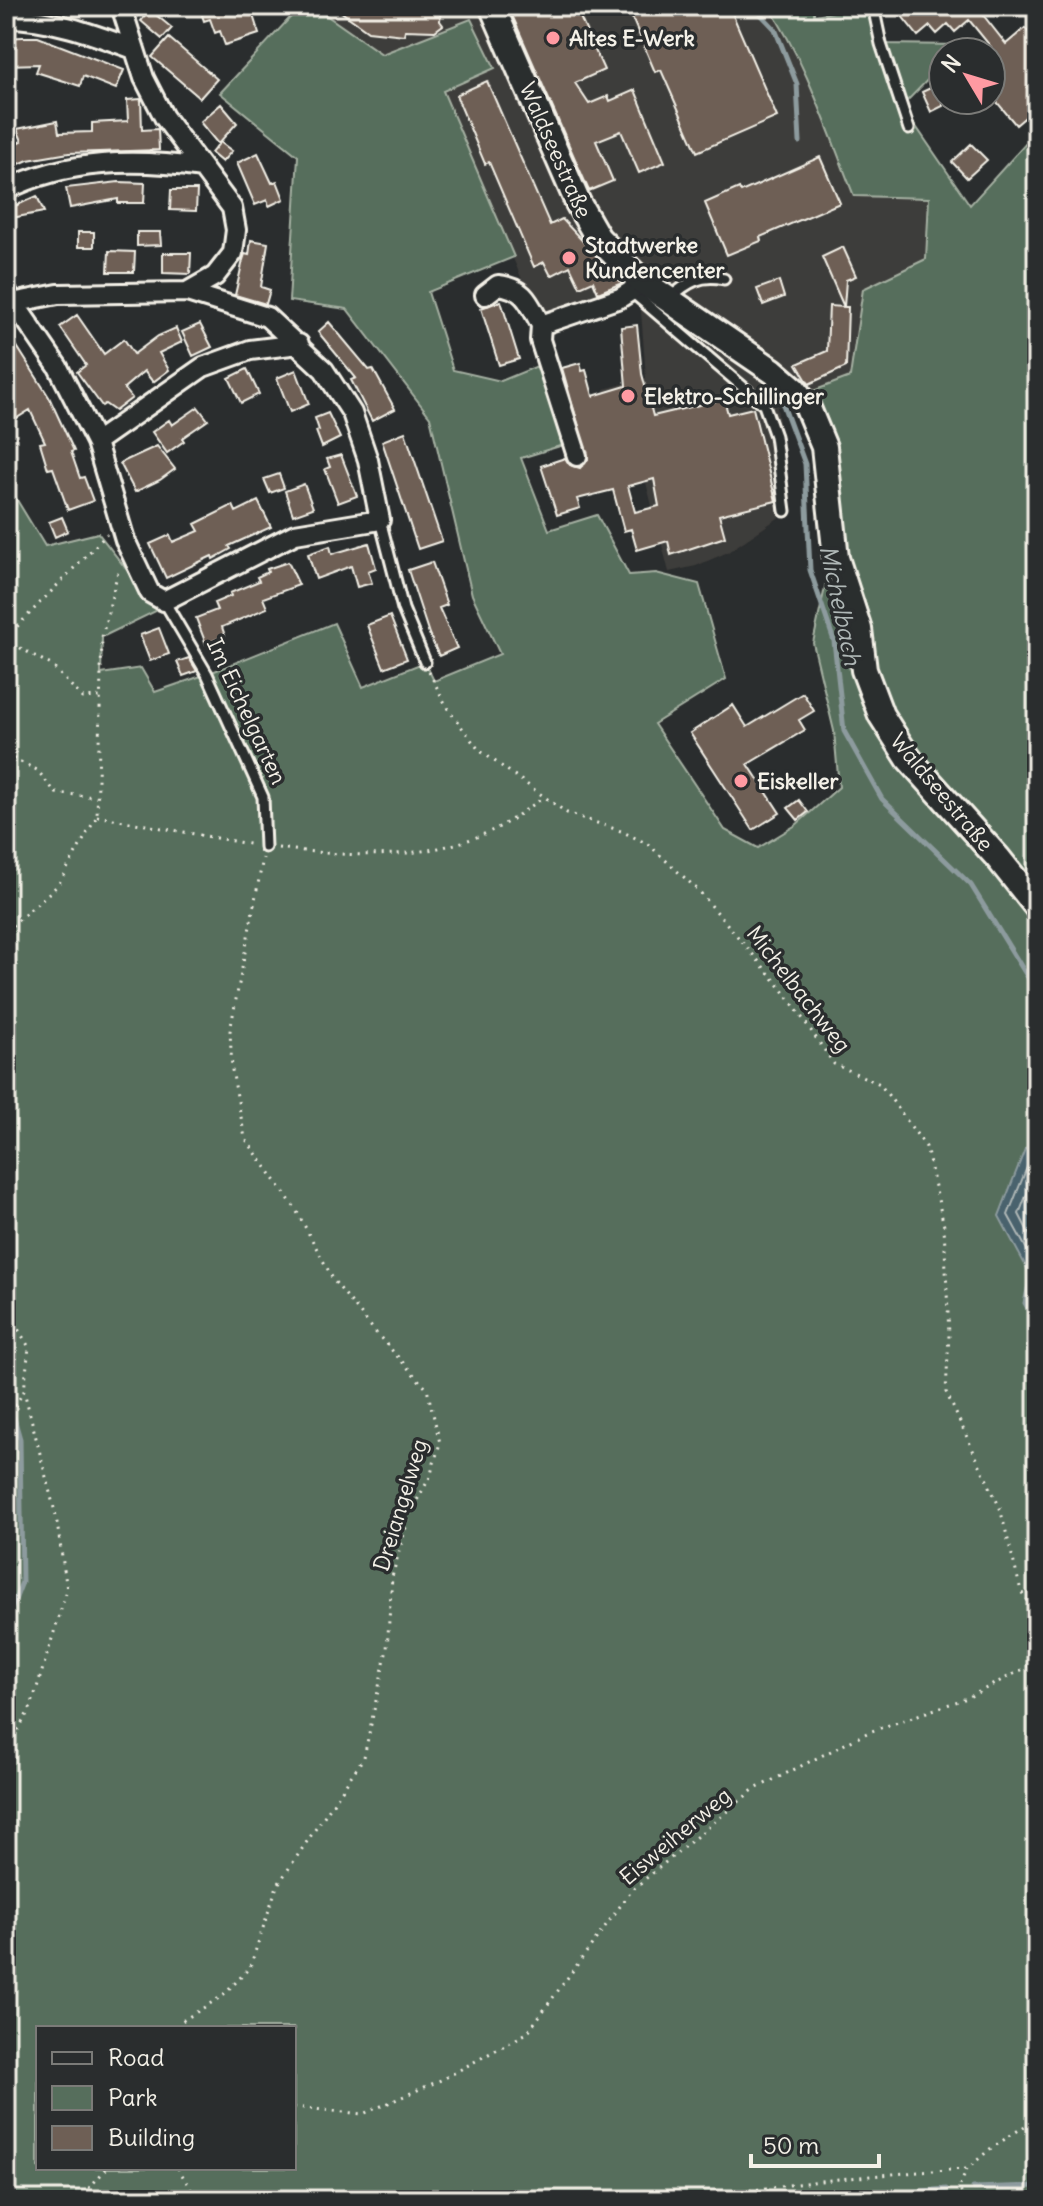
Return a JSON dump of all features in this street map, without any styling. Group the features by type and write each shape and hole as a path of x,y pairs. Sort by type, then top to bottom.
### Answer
{"street":[{"path":"121,6 144,78 164,117 232,208 236,230 233,253 215,276 187,292"},
{"name":"Waldseestraße","path":"492,6 587,222 635,286 668,300 773,371 794,389 807,406 824,447 832,538 859,629 864,670 876,705 909,759 983,840 1037,907"},
{"path":"6,18 58,24 134,49"},
{"path":"6,190 29,178 58,170 127,161 202,168"},
{"path":"485,295 498,285 513,287 526,297 541,325 540,340 577,456"},
{"path":"541,325 620,298 635,286"},
{"path":"9,297 187,292 267,317 324,370 352,413 368,460 380,520 295,534 164,601"},
{"name":"Im Eichelgarten","path":"9,297 58,367 96,442 122,532 150,593 164,601"},
{"path":"96,442 203,367 250,350 299,344"}],"lane":[{"path":"873,6 881,44 909,129"},
{"path":"668,300 694,280 708,275 724,279"},
{"path":"635,286 764,405 775,436 785,511"},
{"path":"380,520 403,609 425,662"},
{"name":"Im Eichelgarten","path":"164,601 207,674 263,797 265,847"}],"path":[{"path":"100,697 83,698 51,665 6,639 122,532"},
{"path":"6,931 58,885 97,816 102,637 122,532"},
{"name":"Michelbachweg","path":"425,662 448,709 479,750 567,813 621,831 648,844 699,891 783,990 834,1064 880,1084 926,1147 944,1226 949,1335 946,1392 1000,1508 1021,1591 1037,1618"},
{"path":"6,755 37,770 56,793 97,797"},
{"path":"97,816 265,847 329,855 416,854 492,831 543,798"},
{"name":"Dreiangelweg","path":"181,2026 182,2021 224,1995 250,1967 277,1886 364,1757 387,1649 392,1577 410,1513 430,1477 440,1443 427,1389 334,1281 295,1208 245,1138 232,1070 230,1031 265,847"},
{"path":"6,1309 29,1347 24,1391 56,1516 67,1590 31,1707 6,1751"},
{"path":"6,1420 24,1391"},
{"name":"Eisweiherweg","path":"296,2107 363,2114 443,2079 527,2033 632,1890 753,1790 869,1732 967,1698 1037,1662"},
{"path":"965,2200 959,2188 967,2169 990,2149 1037,2118"},
{"path":"694,2200 791,2183 967,2169"},
{"path":"78,2200 105,2170"},
{"path":"179,2170 197,2200"}],"shaded area":[{"path":"313,6 768,6 809,84 854,196 929,197 926,259 863,289 850,377 777,407 790,510 728,552 696,566 669,572 630,420 609,407 604,389 646,378 641,311 645,306 620,298 541,325 443,91 471,19 382,54"}],"green space":[{"path":"301,6 313,6 382,54 471,19 495,68 443,91 514,257 428,292 453,370 501,381 547,362 573,442 521,458 549,530 597,515 629,575 656,573 699,584 726,679 654,724 725,830 758,848 796,825 839,787 834,731 813,643 836,536 808,393 850,377 863,289 926,259 929,198 854,196 805,74 768,6 814,6 814,15 873,6 881,44 927,45 927,80 902,106 970,205 1037,131 1037,1145 1025,1149 1031,1276 1037,1275 1037,2200 6,2200 6,482 45,546 98,533 158,610 102,637 101,674 141,668 155,692 334,623 363,687 425,662 434,681 500,654 472,595 430,417 347,309 289,301 298,156 220,93"}],"water":[{"path":"1037,1145 1037,1275 1031,1276 999,1216 1025,1149"}],"building":[{"path":"199,6 250,6 259,34 225,45 220,31 215,33 210,19 204,21"},
{"path":"333,6 441,6 440,21 443,25 435,31 405,30 404,35 368,31"},
{"path":"508,6 575,6 604,70 575,83 589,104 608,96 610,101 635,90 665,162 639,173 621,131 596,141 613,181 589,191"},
{"path":"627,6 729,6 777,117 697,152 661,70 655,72"},
{"path":"894,6 986,6 980,11 1000,36 982,36 969,20 955,32 948,24 937,34 930,26 918,36"},
{"path":"150,10 172,28 162,39 141,21"},
{"path":"1025,28 1037,42 1037,107 1016,125 1007,114 1007,43"},
{"path":"38,37 124,70 116,89 83,76 80,86 36,72 39,64 6,65 6,38"},
{"path":"169,38 217,79 200,98 152,57"},
{"path":"487,81 550,225 562,219 622,283 598,293 593,281 580,287 570,266 551,276 544,262 534,267 456,95"},
{"path":"141,99 142,130 158,129 159,150 69,153 28,160 6,170 6,147 22,141 17,129 57,121 59,133 92,132 92,123 128,121 127,100"},
{"path":"221,104 237,123 218,144 200,122"},
{"path":"220,142 232,151 222,162 211,153"},
{"path":"971,144 987,160 967,178 952,162"},
{"path":"258,153 272,183 277,181 284,199 269,206 267,200 255,205 237,163"},
{"path":"820,157 840,203 760,237 761,241 727,255 705,203 739,188 741,192"},
{"path":"119,182 145,183 144,203 118,203 118,199 70,208 66,188"},
{"path":"171,190 197,190 196,211 170,210"},
{"path":"37,196 44,212 6,219 6,210"},
{"path":"78,232 94,232 94,247 78,247"},
{"path":"137,232 160,232 161,245 137,246"},
{"path":"251,240 268,243 261,287 270,290 266,304 235,295"},
{"path":"843,247 856,276 846,280 844,307 822,257"},
{"path":"109,251 135,252 134,272 108,272"},
{"path":"163,253 191,253 190,274 163,273"},
{"path":"779,281 784,297 763,305 757,289"},
{"path":"501,301 519,359 499,365 481,308"},
{"path":"829,306 848,307 846,367 809,384 797,364 827,351"},
{"path":"77,315 104,354 124,339 134,354 158,336 176,328 182,342 159,353 169,370 153,382 144,371 124,388 132,398 115,411 105,404 102,406 77,372 86,365 60,327"},
{"path":"329,322 369,370 373,369 395,409 372,421 351,380 356,378 318,332"},
{"path":"200,324 212,347 193,356 182,332"},
{"path":"637,325 642,374 653,416 724,399 728,414 753,408 776,501 719,515 725,537 671,555 668,541 637,550 631,529 624,531 613,490 577,499 580,508 557,515 541,466 565,458 570,465 580,468 588,459 562,368 580,363 582,371 586,370 593,396 626,386 621,327","holes":["654,479 659,506 635,512 628,486"]},
{"path":"6,329 49,397 74,451 71,452 80,478 84,477 93,501 68,510 53,468 48,469 40,443 45,442 30,410 6,425"},
{"path":"247,369 259,394 241,403 229,378"},
{"path":"296,370 309,404 290,412 277,378"},
{"path":"198,407 208,420 167,453 152,432 169,420 172,425"},
{"path":"328,413 340,438 322,447 315,418"},
{"path":"405,432 442,541 418,549 382,441"},
{"path":"157,446 175,469 135,492 120,463"},
{"path":"341,455 357,496 338,503 325,469 330,467 327,459"},
{"path":"279,474 284,488 270,493 264,479"},
{"path":"304,484 313,508 293,515 285,491"},
{"path":"258,501 271,527 229,546 231,549 213,559 212,556 166,578 150,544 170,535 173,542 199,531 195,524 233,505 236,512"},
{"path":"62,517 68,531 55,537 49,522"},
{"path":"369,543 376,568 368,571 372,583 357,587 351,566 316,579 308,554 330,546 332,554"},
{"path":"288,562 299,585 263,598 267,608 222,627 225,636 206,644 196,618 217,610 214,603 259,581 257,577 268,572 267,569"},
{"path":"432,562 447,605 439,608 457,648 439,656 408,570"},
{"path":"390,616 407,659 384,668 367,625"},
{"path":"159,628 169,654 150,661 140,635"},
{"path":"189,658 197,671 183,676 177,662"},
{"path":"803,693 814,711 799,720 805,730 748,764 780,813 753,830 690,733 733,705 747,727"},
{"path":"799,800 808,812 798,820 788,808"}],"waterway":[{"name":"Michelbach","path":"753,6 775,29 797,84 800,142"},
{"name":"Michelbach","path":"782,402 805,464 810,570 834,641 844,731 882,799 971,885 1037,992"},
{"name":"Michelbach","path":"1032,1272 1025,1303 1037,1323"},
{"path":"6,1396 8,1400"},
{"path":"6,1623 22,1582 20,1439 14,1418"},
{"path":"973,2188 1037,2186"},
{"path":"822,2200 946,2189"}],"place":[{"name":"Altes E-Werk","path":"553,38"},
{"name":"Stadtwerke Kundencenter","path":"569,258"},
{"name":"Elektro-Schillinger","path":"628,396"},
{"name":"Eiskeller","path":"741,781"}]}
